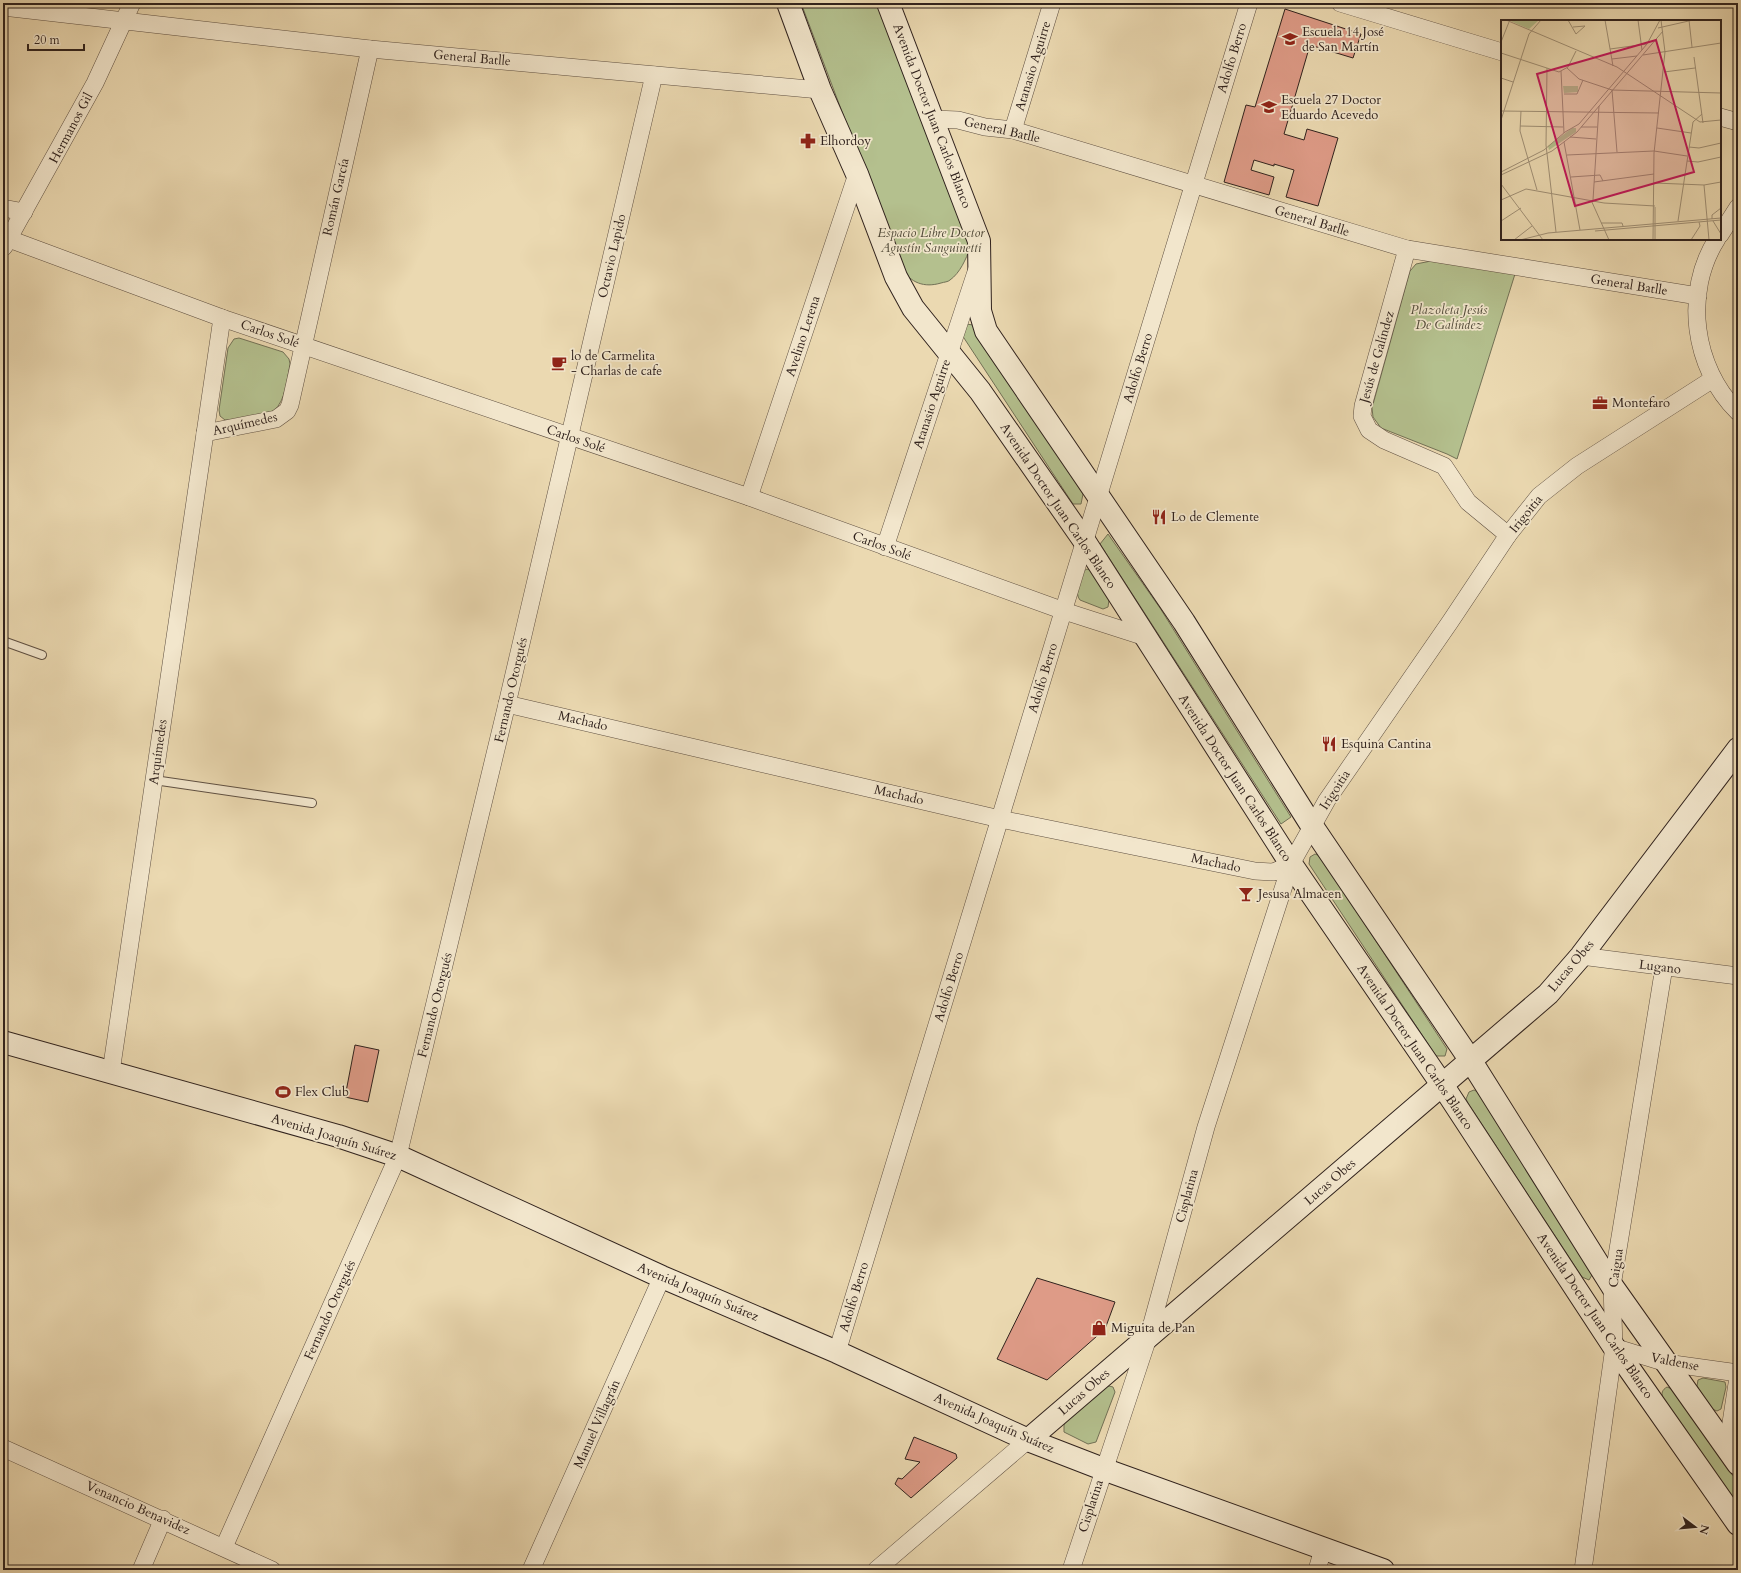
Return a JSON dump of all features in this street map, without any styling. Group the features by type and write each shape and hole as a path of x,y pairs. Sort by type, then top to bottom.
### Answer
{"street":[{"name":"Hermanos Gil","path":"6,244 94,83 132,3"},
{"name":"Avenida Doctor Juan Carlos Blanco","path":"788,3 820,90 857,174 896,278 913,308 980,391 1085,542 1291,864 1443,1086 1614,1347 1738,1524"},
{"name":"Avenida Doctor Juan Carlos Blanco","path":"888,3 934,119 979,241 980,311 986,331 1184,622 1312,826 1471,1061 1612,1286 1732,1456"},
{"name":"Atanasio Aguirre","path":"1013,130 1052,3"},
{"name":"Adolfo Berro","path":"837,1352 1249,3"},
{"path":"1340,3 1501,52"},
{"name":"General Batlle","path":"3,7 123,22 370,49 820,90"},
{"name":"Román García","path":"303,345 370,49"},
{"name":"Octavio Lapido","path":"570,437 654,75"},
{"path":"1721,117 1738,122"},
{"name":"General Batlle","path":"934,119 958,120 985,127 1013,130 1407,249 1698,296"},
{"name":"Avelino Lerena","path":"750,497 857,174"},
{"path":"1721,233 1738,207"},
{"path":"3,208 24,212"},
{"path":"1716,240 1707,255 1700,275 1697,326 1703,356 1713,379 1725,399 1738,412"},
{"name":"Carlos Solé","path":"6,244 750,497 1064,611 1145,637"},
{"name":"Jesús de Galíndez","path":"1407,249 1363,406 1362,416 1369,430 1384,440 1444,466 1468,502 1508,535"},
{"name":"Atanasio Aguirre","path":"885,547 979,262"},
{"name":"Arquímedes","path":"111,1072 222,318"},
{"name":"Arquímedes","path":"205,432 276,419 287,411 290,405 303,345"},
{"name":"Irigoitia","path":"1312,826 1327,800 1508,535 1539,496 1556,481 1713,379"},
{"name":"Fernando Otorgués","path":"224,1547 398,1156 508,704 570,437"},
{"name":"Machado","path":"508,704 1000,819 1256,871 1274,872 1291,864"},
{"name":"Lucas Obes","path":"876,1570 1443,1086 1548,994 1582,956 1738,749"},
{"name":"Cisplatina","path":"1071,1570 1103,1469 1148,1338 1206,1127 1291,864 1312,826"},
{"name":"Lugano","path":"1582,956 1738,976"},
{"name":"Caigua","path":"1583,1570 1614,1347 1612,1286 1664,967"},
{"name":"Avenida Joaquín Suárez","path":"4,1044 111,1072 338,1136 398,1156 662,1277 837,1352 1028,1440 1103,1469 1383,1570"},
{"name":"Manuel Villagrán","path":"532,1570 662,1277"},
{"name":"Valdense","path":"1614,1347 1666,1363 1738,1372"},
{"path":"1732,1456 1738,1378"},
{"name":"Venancio Benavidez","path":"3,1448 163,1519 272,1570"},
{"path":"141,1570 163,1519"},
{"path":"1317,1570 1323,1549"}],"lane":[{"path":"3,641 42,656"},
{"path":"154,780 312,803"}],"green space":[{"name":"Espacio Libre Doctor Agustín Sanguinetti","path":"801,3 879,3 970,248 960,270 949,281 929,285 918,283 909,277 901,268"},
{"name":"Plazoleta Jesús De Galíndez","path":"1431,261 1515,274 1457,459 1381,428 1373,417 1372,408 1410,271 1416,264"},
{"path":"966,324 973,325 1083,494 1081,504 1073,504 962,335"},
{"path":"239,338 283,352 289,359 290,364 288,376 284,395 274,411 232,420 225,420 220,416 219,410 228,348 234,339"},
{"path":"1108,534 1160,608 1291,817 1281,824 1100,544"},
{"path":"1087,569 1092,571 1109,600 1108,607 1103,609 1080,600 1078,597 1078,586 1082,572"},
{"path":"1315,854 1320,856 1447,1049 1445,1056 1436,1056 1309,864 1310,857"},
{"path":"1474,1090 1478,1092 1593,1273 1589,1280 1582,1277 1468,1103 1466,1099 1469,1092"},
{"path":"1703,1378 1725,1382 1726,1387 1721,1409 1717,1411 1710,1408 1697,1386 1698,1380"},
{"path":"1105,1387 1113,1387 1115,1392 1096,1442 1088,1444 1064,1432 1064,1425 1067,1418"},
{"path":"1667,1387 1672,1389 1738,1483 1738,1510 1663,1399 1662,1392"}],"building":[{"path":"1285,9 1361,34 1353,58 1310,45 1284,134 1304,140 1307,129 1338,138 1318,206 1286,197 1294,170 1274,164 1274,166 1254,160 1251,170 1274,177 1269,195 1224,182 1246,105 1255,107"},
{"path":"355,1045 379,1050 368,1102 345,1097"},
{"path":"1037,1278 1115,1302 1105,1329 1047,1380 997,1359"},
{"path":"914,1437 956,1454 957,1458 911,1498 895,1484 898,1478 902,1479 920,1462 905,1459"}],"place":[{"name":"Escuela 14 José de San Martín","path":"1290,39"},
{"name":"Escuela 27 Doctor Eduardo Acevedo","path":"1269,107"},
{"name":"Elhordoy","path":"808,141"},
{"name":"lo de Carmelita - Charlas de cafe","path":"559,363"},
{"name":"Montefaro","path":"1600,403"},
{"name":"Lo de Clemente","path":"1159,517"},
{"name":"Esquina Cantina","path":"1329,744"},
{"name":"Jesusa Almacen","path":"1246,894"},
{"name":"Flex Club","path":"283,1092"},
{"name":"Miguita de Pan","path":"1099,1328"}]}
